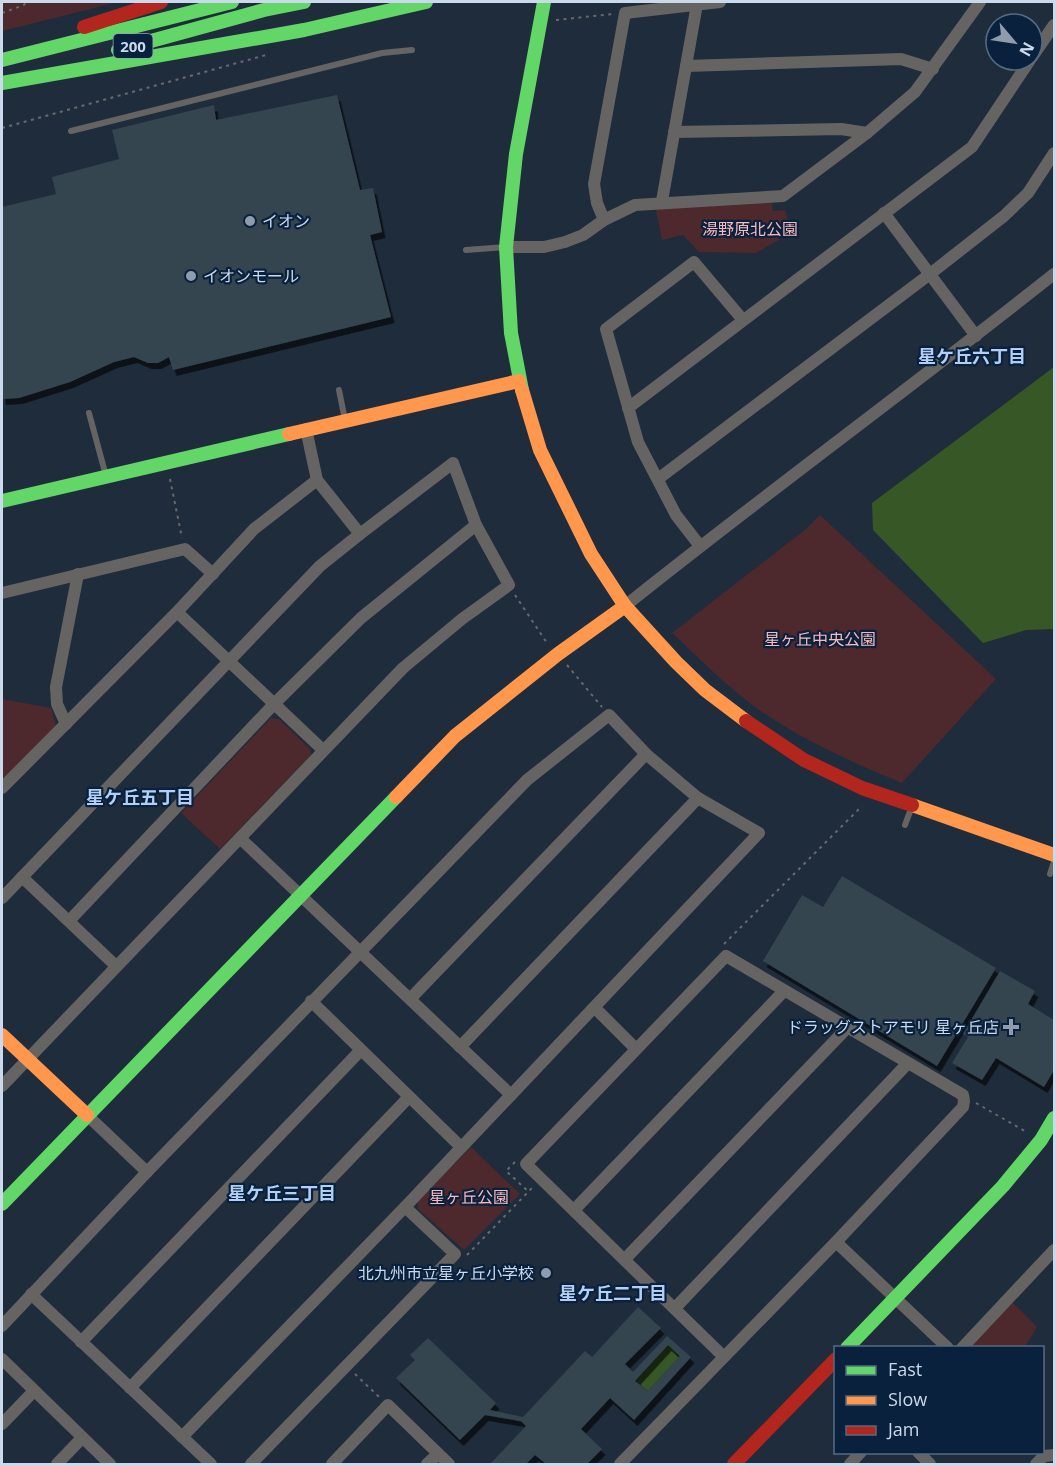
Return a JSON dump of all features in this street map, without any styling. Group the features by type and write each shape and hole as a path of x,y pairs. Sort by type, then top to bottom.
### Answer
{"main road":[{"path":"2,58 109,18 161,2"},
{"name":"200","path":"2,58 232,2"},
{"name":"200","path":"2,82 264,10 304,2"},
{"path":"2,82 56,75 200,47 304,30 426,2"},
{"path":"544,2 516,154 506,247 511,333 519,381 540,450 591,554 625,606 705,690 738,716 804,760 862,788 1054,855"},
{"path":"2,501 519,381"},
{"path":"2,1204 455,736 558,654 625,606"},
{"path":"2,1035 87,1115"},
{"path":"847,1346 1004,1186 1041,1140 1054,1118"},
{"path":"734,1464 834,1361"}],"street":[{"path":"604,220 597,203 594,184 625,13 720,2"},
{"path":"506,247 544,247 565,242 583,235 604,220 635,205 662,201 783,196 867,133 915,92 980,2"},
{"path":"662,201 697,4"},
{"path":"1044,40 1054,25"},
{"path":"686,66 901,59 933,69"},
{"path":"628,408 972,147 1022,72"},
{"path":"674,132 841,129 867,133"},
{"path":"658,479 930,274 1012,209 1028,194 1054,153"},
{"path":"884,213 976,336"},
{"path":"700,546 676,514 638,442 606,329 694,262 743,320"},
{"path":"625,606 1054,274"},
{"path":"306,429 317,480 360,534"},
{"path":"2,898 320,566 453,463 476,525 509,585 462,619 403,668 2,1086"},
{"path":"2,788 177,612 254,529 317,480"},
{"path":"69,921 274,703 361,618 476,525"},
{"path":"2,593 185,549 213,574"},
{"path":"66,724 57,704 56,687 78,574"},
{"path":"177,612 323,750"},
{"path":"2,1326 359,951 527,780 609,716 646,754 698,798 759,833 405,1207 182,1437"},
{"path":"410,999 646,754"},
{"path":"460,1047 698,798"},
{"path":"240,838 511,1095"},
{"path":"22,877 116,966"},
{"path":"620,1464 836,1242 963,1107 963,1095 726,956 635,1048 526,1164 724,1357"},
{"path":"574,1210 784,991"},
{"path":"311,1001 360,1051 462,1147"},
{"path":"595,1008 635,1048"},
{"path":"625,1259 847,1028"},
{"path":"81,1342 360,1051"},
{"path":"675,1308 908,1063"},
{"path":"130,1388 409,1097"},
{"path":"87,1115 147,1172"},
{"path":"251,1464 455,1254 405,1207"},
{"path":"836,1242 947,1346"},
{"path":"963,1346 1054,1250"},
{"path":"32,1294 211,1464"},
{"path":"2,1359 110,1464"},
{"path":"2,1424 34,1391"},
{"path":"332,1464 388,1406 449,1464"},
{"path":"57,1464 82,1438"},
{"path":"428,1464 438,1454"},
{"path":"1036,1464 1044,1456 1054,1455"}],"lane":[{"path":"71,131 382,53 412,50"},
{"path":"466,250 506,247"},
{"path":"339,390 345,420"},
{"path":"89,413 106,477"},
{"path":"906,825 913,806"},
{"path":"1050,874 1054,862"}],"path":[{"path":"2,13 24,5 26,2"},
{"path":"554,21 625,13"},
{"path":"2,128 271,52"},
{"path":"170,479 185,549"},
{"path":"509,585 547,642"},
{"path":"565,663 609,716"},
{"path":"963,1095 1030,1134"},
{"path":"354,1373 388,1406"}],"green space":[{"path":"2,2 118,2 2,31"},
{"name":"湯野原北公園","path":"772,202 773,211 785,210 791,233 756,253 699,252 683,235 662,240 656,210 668,207"},
{"name":"星ヶ丘中央公園","path":"820,515 996,679 902,783 824,748 787,728 730,687 672,633 806,529"},
{"path":"2,699 51,708 56,726 2,781"},
{"path":"271,718 279,719 310,749 311,755 220,849 181,813"},
{"name":"星ヶ丘公園","path":"471,1147 520,1194 464,1250 418,1209 418,1201"},
{"path":"1012,1302 1037,1327 1026,1346 971,1346"}],"shaded area":[{"path":"1054,367 1054,629 1026,630 983,643 873,530 872,503"},
{"path":"668,1345 680,1356 648,1391 636,1381"}],"building":[{"name":"イオンモール","path":"337,95 360,190 373,188 382,232 370,235 391,317 173,370 169,357 158,363 148,363 134,357 114,362 70,382 19,398 2,399 2,207 56,194 52,177 119,159 112,130 214,105 216,120"},
{"path":"842,876 996,968 937,1066 763,961 802,895 823,907"},
{"name":"ドラッグストアモリ 星ヶ丘店","path":"1000,971 1035,991 1028,1004 1054,1020 1054,1070 1044,1087 996,1058 982,1080 952,1063 968,1037 963,1034"},
{"path":"638,1307 661,1328 625,1364 633,1372 667,1336 691,1357 634,1420 610,1398 581,1429 602,1449 587,1464 546,1464 535,1455 526,1464 490,1464 526,1426 521,1421 485,1415 460,1440 396,1378 415,1360 410,1355 428,1338 496,1403 490,1410 523,1417 585,1351 592,1357","holes":["668,1345 680,1356 648,1391 635,1381"]}],"traffic: fast":[{"path":"2,60 232,2"},
{"path":"118,50 264,10 304,2"},
{"path":"2,83 304,30 426,2"},
{"path":"522,390 511,333 506,247 516,154 544,2"},
{"path":"2,501 289,434"},
{"path":"2,1204 396,797"},
{"path":"849,1346 1003,1186 1041,1140 1054,1118"}],"traffic: slow":[{"path":"289,434 519,381"},
{"path":"522,390 540,450 591,554 625,606 705,690 746,721"},
{"path":"396,797 455,736 558,654 625,606"},
{"path":"912,805 1054,855"},
{"path":"2,1035 87,1115"}],"traffic: jam":[{"path":"84,27 161,2"},
{"path":"746,721 804,760 862,788 912,805"},
{"path":"734,1464 834,1361"}],"place":[{"name":"イオン","path":"250,221"},
{"name":"イオンモール","path":"191,276"},
{"name":"ドラッグストアモリ 星ヶ丘店","path":"1011,1027"},
{"name":"北九州市立星ヶ丘小学校","path":"546,1273"}],"district":[{"name":"星ケ丘六丁目","path":"972,356"},
{"name":"星ケ丘五丁目","path":"140,797"},
{"name":"星ケ丘三丁目","path":"282,1193"},
{"name":"星ケ丘二丁目","path":"613,1293"}]}
